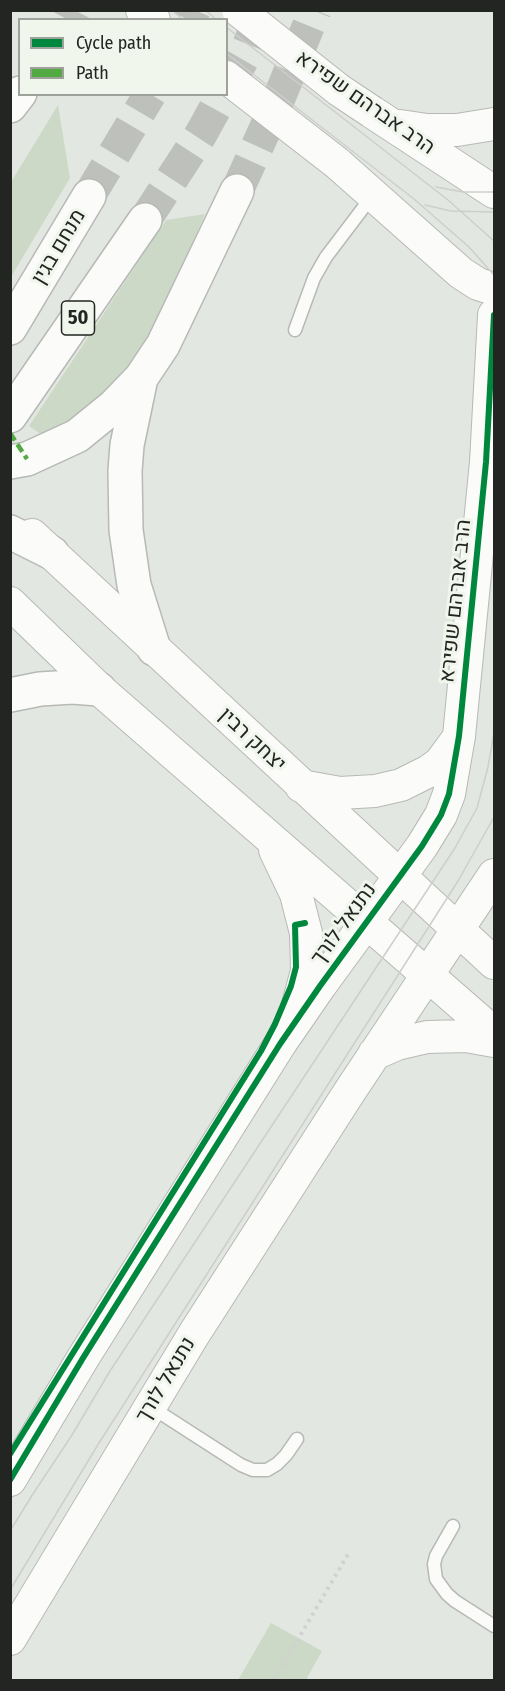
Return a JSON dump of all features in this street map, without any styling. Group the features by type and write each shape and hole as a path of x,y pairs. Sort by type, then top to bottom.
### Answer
{"highway":[{"path":"10,462 27,459 77,436 114,406 141,378 163,345 237,191"},
{"name":"מנחם בגין","path":"10,328 89,196"},
{"name":"50","path":"10,416 145,220"},
{"path":"141,378 125,471 126,530 134,585 154,649"},
{"path":"10,532 52,552"},
{"path":"10,695 40,689 99,688"}],"street":[{"name":"הרב אברהם שפירא","path":"238,10 339,90 495,192"},
{"path":"228,78 337,163 469,279 495,289"},
{"path":"383,118 427,130 457,130 495,124"},
{"name":"הרב אברהם שפירא","path":"399,876 422,846 441,814 449,794 459,736 486,462 495,315"},
{"name":"יצחק רבין","path":"10,516 52,552 301,786 495,963"},
{"path":"10,603 99,688 495,1033"},
{"path":"301,786 340,793 375,791 401,784 429,771 440,763 459,736"},
{"path":"266,834 296,894 305,923 308,951 303,991 295,1014 280,1044"},
{"path":"427,975 495,875"},
{"name":"נתנאל לורך","path":"10,1480 83,1358 280,1044 399,876"},
{"name":"נתנאל לורך","path":"10,1640 194,1334 427,975"},
{"path":"374,1054 398,1044 427,1037 466,1036 495,1041"}],"lane":[{"path":"295,330 314,278 326,257 374,195"},
{"path":"150,1407 241,1465 253,1470 267,1470 278,1464 297,1439"},
{"path":"453,1526 436,1556 434,1564 436,1579 455,1601 495,1626"}],"path":[{"path":"274,1680 350,1551"}],"green space":[{"path":"58,105 70,178 11,277 11,182"},
{"path":"205,214 173,290 142,350 106,390 73,418 42,435 29,426 166,220"},
{"path":"271,1623 322,1651 306,1680 238,1680"}],"tunnel":[{"path":"70,18 74,10"},
{"path":"191,18 194,10"},
{"path":"228,85 244,57 263,10"},
{"path":"237,191 277,103 315,10"},
{"path":"89,196 149,96"},
{"path":"145,220 201,134 222,96"}],"tram line":[{"path":"172,10 181,18"},
{"path":"205,10 215,18"},
{"path":"228,29 448,200 494,241"},
{"path":"228,55 414,199 469,247 494,275"},
{"path":"436,187 463,192 494,192"},
{"path":"425,205 451,211 494,212"},
{"path":"10,1531 110,1371 455,848 477,808 494,733"},
{"path":"10,1590 99,1443 458,881 494,817"}],"marked path":[{"path":"10,433 27,459"}],"cycle path":[{"path":"10,1480 83,1358 280,1044 422,846 441,815 449,794 459,736 486,462 494,315"},
{"path":"10,1454 261,1051 291,986 296,967 295,925 305,923"}]}
